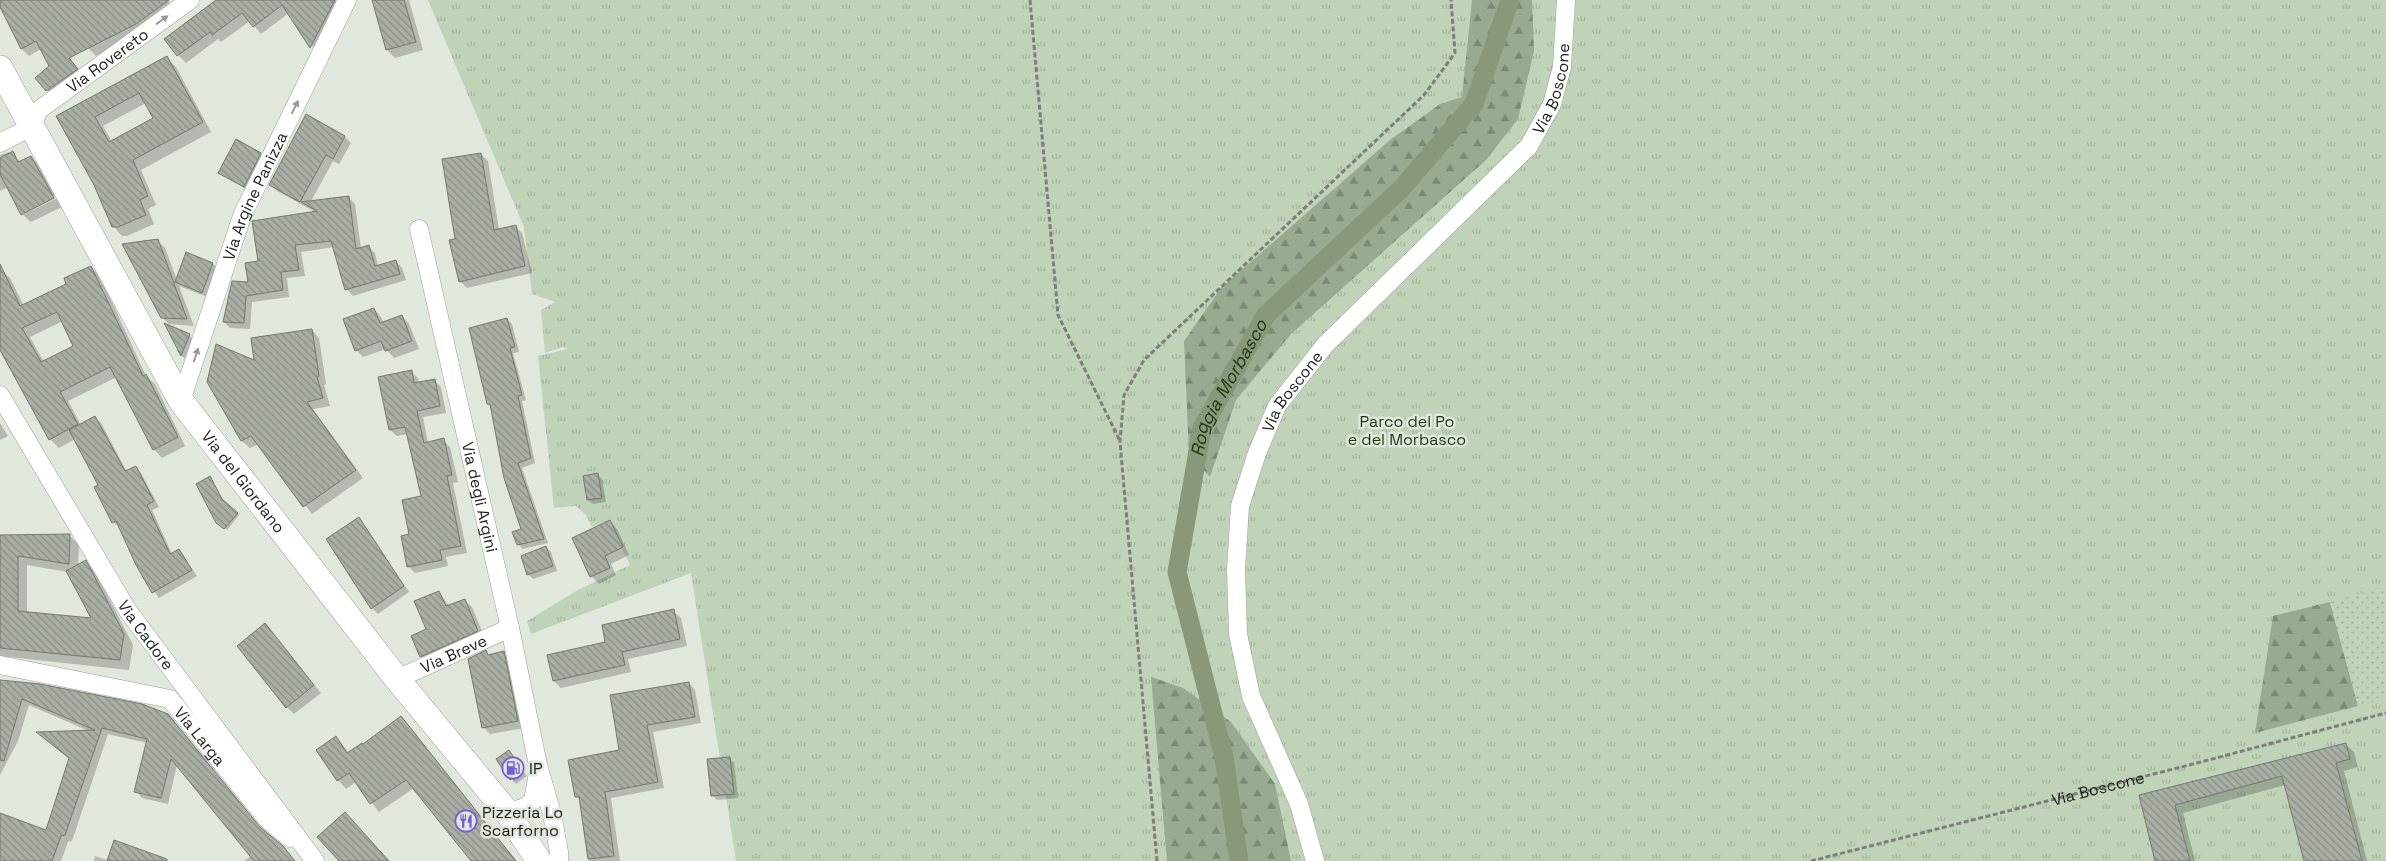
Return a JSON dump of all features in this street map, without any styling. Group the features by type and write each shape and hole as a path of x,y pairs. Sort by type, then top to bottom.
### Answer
{"street":[{"name":"Via Rovereto","path":"31,127 39,110 190,0"},
{"name":"Via Argine Panizza","path":"181,401 242,216 347,0"},
{"name":"Via Boscone","path":"1315,861 1299,804 1251,696 1238,634 1236,570 1240,506 1257,453 1277,406 1325,346 1529,146 1552,104 1562,67 1566,0"},
{"name":"Via del Giordano","path":"0,68 181,401 397,679 507,812 539,861"},
{"path":"0,143 31,127"},
{"name":"Via degli Argini","path":"419,229 510,628 538,765 552,814 559,861"},
{"name":"Via Cadore","path":"0,395 128,611 308,858"},
{"name":"Via Breve","path":"397,679 510,628"},
{"name":"Via Larga","path":"0,664 170,699 268,820 308,858"},
{"name":"Via degli Argini","path":"507,812 523,808 533,801 537,788 538,765"}],"path":[{"path":"1030,0 1058,316 1120,442"},
{"path":"1157,861 1120,442 1124,395 1144,360 1424,95 1455,53 1451,0"},
{"name":"Via Boscone","path":"1811,861 2386,713"}],"green space":[{"name":"Parco del Po e del Morbasco","path":"428,0 2386,0 2386,861 736,861 691,573 531,634 527,621 578,590 630,565 609,520 592,527 586,515 576,506 554,508 538,356 568,349 563,347 545,353 541,310 555,302 532,294 524,227"},
{"path":"1472,0 1532,0 1534,51 1518,119 1486,160 1291,334 1236,400 1210,477 1189,455 1184,341 1221,288 1390,140 1440,104 1462,97"},
{"path":"2386,586 2386,699 2358,706 2330,602"},
{"path":"2330,602 2358,706 2255,733 2273,616"},
{"path":"1151,677 1183,688 1231,722 1275,784 1291,861 1167,861"}],"building":[{"path":"0,0 169,0 136,24 69,58 78,69 46,91 35,78 49,66 36,41 21,49 0,7"},
{"path":"216,0 335,0 310,48 282,5 253,27 242,13 212,35 210,32 177,56 164,39"},
{"path":"372,0 404,0 416,42 386,50"},
{"path":"167,56 203,122 133,160 148,196 140,200 146,215 118,227 112,227 94,185 56,116","holes":["139,93 153,118 109,142 95,117"]},
{"path":"306,114 345,136 333,159 326,155 300,202 269,185"},
{"path":"236,139 261,153 244,187 218,173"},
{"path":"13,151 18,162 31,156 54,198 21,215 0,174 0,158"},
{"path":"481,153 494,230 516,225 525,266 459,282 449,240 455,239 442,159"},
{"path":"349,196 356,249 369,245 375,266 396,260 400,274 345,290 331,241 295,245 299,270 281,272 283,290 246,296 244,323 223,322 232,281 248,282 245,263 258,261 252,221 317,211 301,202"},
{"path":"158,239 187,319 161,318 122,244"},
{"path":"186,252 213,263 202,293 175,282"},
{"path":"0,264 20,306 66,284 64,278 91,266 143,376 146,374 178,437 153,450 110,367 60,392 78,424 49,440 0,350","holes":["57,312 73,346 41,362 22,328"]},
{"path":"374,308 380,323 402,315 412,341 385,351 381,341 355,351 343,319"},
{"path":"507,318 515,347 510,348 522,395 518,396 531,458 518,463 544,539 517,545 512,532 521,529 504,478 490,404 487,404 469,328"},
{"path":"164,323 190,334 181,356"},
{"path":"312,329 319,376 317,377 323,398 307,402 356,470 303,507 251,436 241,441 207,382 216,344 254,360 251,338"},
{"path":"412,370 414,383 435,379 440,406 417,411 424,443 444,438 452,475 447,476 461,546 440,550 442,560 407,567 401,536 409,534 402,500 421,496 405,427 389,430 378,377"},
{"path":"95,416 125,471 136,466 154,501 147,505 170,554 179,549 192,570 152,593 136,565 116,521 112,523 94,487 98,485 69,430"},
{"path":"598,473 602,498 587,500 583,476"},
{"path":"210,476 222,499 238,513 224,529 216,523 196,484"},
{"path":"359,517 404,586 371,609 326,539"},
{"path":"610,520 623,547 605,556 610,568 590,577 572,538"},
{"path":"70,534 69,564 18,556 18,611 91,618 66,571 86,560 124,634 120,660 0,648 0,535"},
{"path":"546,546 553,566 527,575 521,556"},
{"path":"439,591 446,606 465,599 478,631 420,657 411,636 426,629 414,601"},
{"path":"674,609 680,639 622,652 625,665 553,681 547,655 605,642 602,625"},
{"path":"265,623 314,685 286,708 237,646"},
{"path":"486,650 488,655 504,651 518,721 482,728 468,659"},
{"path":"0,680 40,684 142,704 168,714 260,827 283,846 295,861 254,861 171,759 161,798 134,792 147,739 102,728 65,835 61,836 52,861 0,861 0,813 46,830 69,758 36,732 95,730 22,699 4,761 0,760"},
{"path":"689,682 695,717 647,725 658,782 605,792 614,856 588,859 579,797 575,797 568,760 619,750 610,695"},
{"path":"401,716 516,861 471,861 406,780 370,804 349,773 337,781 316,750 336,736 347,753 363,744"},
{"path":"2346,743 2350,759 2336,763 2362,861 2304,861 2282,776 2175,805 2190,861 2155,861 2139,795"},
{"path":"509,750 523,771 510,780 496,759"},
{"path":"730,757 734,794 711,796 707,759"},
{"path":"345,812 389,861 339,861 317,837"},
{"path":"114,840 167,859 167,861 107,861"}],"waterway":[{"name":"Roggia Morbasco","path":"1239,861 1224,757 1177,572 1202,428 1266,315 1402,188 1474,104 1510,0"}],"place":[{"name":"IP","path":"513,768"},
{"name":"Pizzeria Lo Scarforno","path":"466,821"}]}
